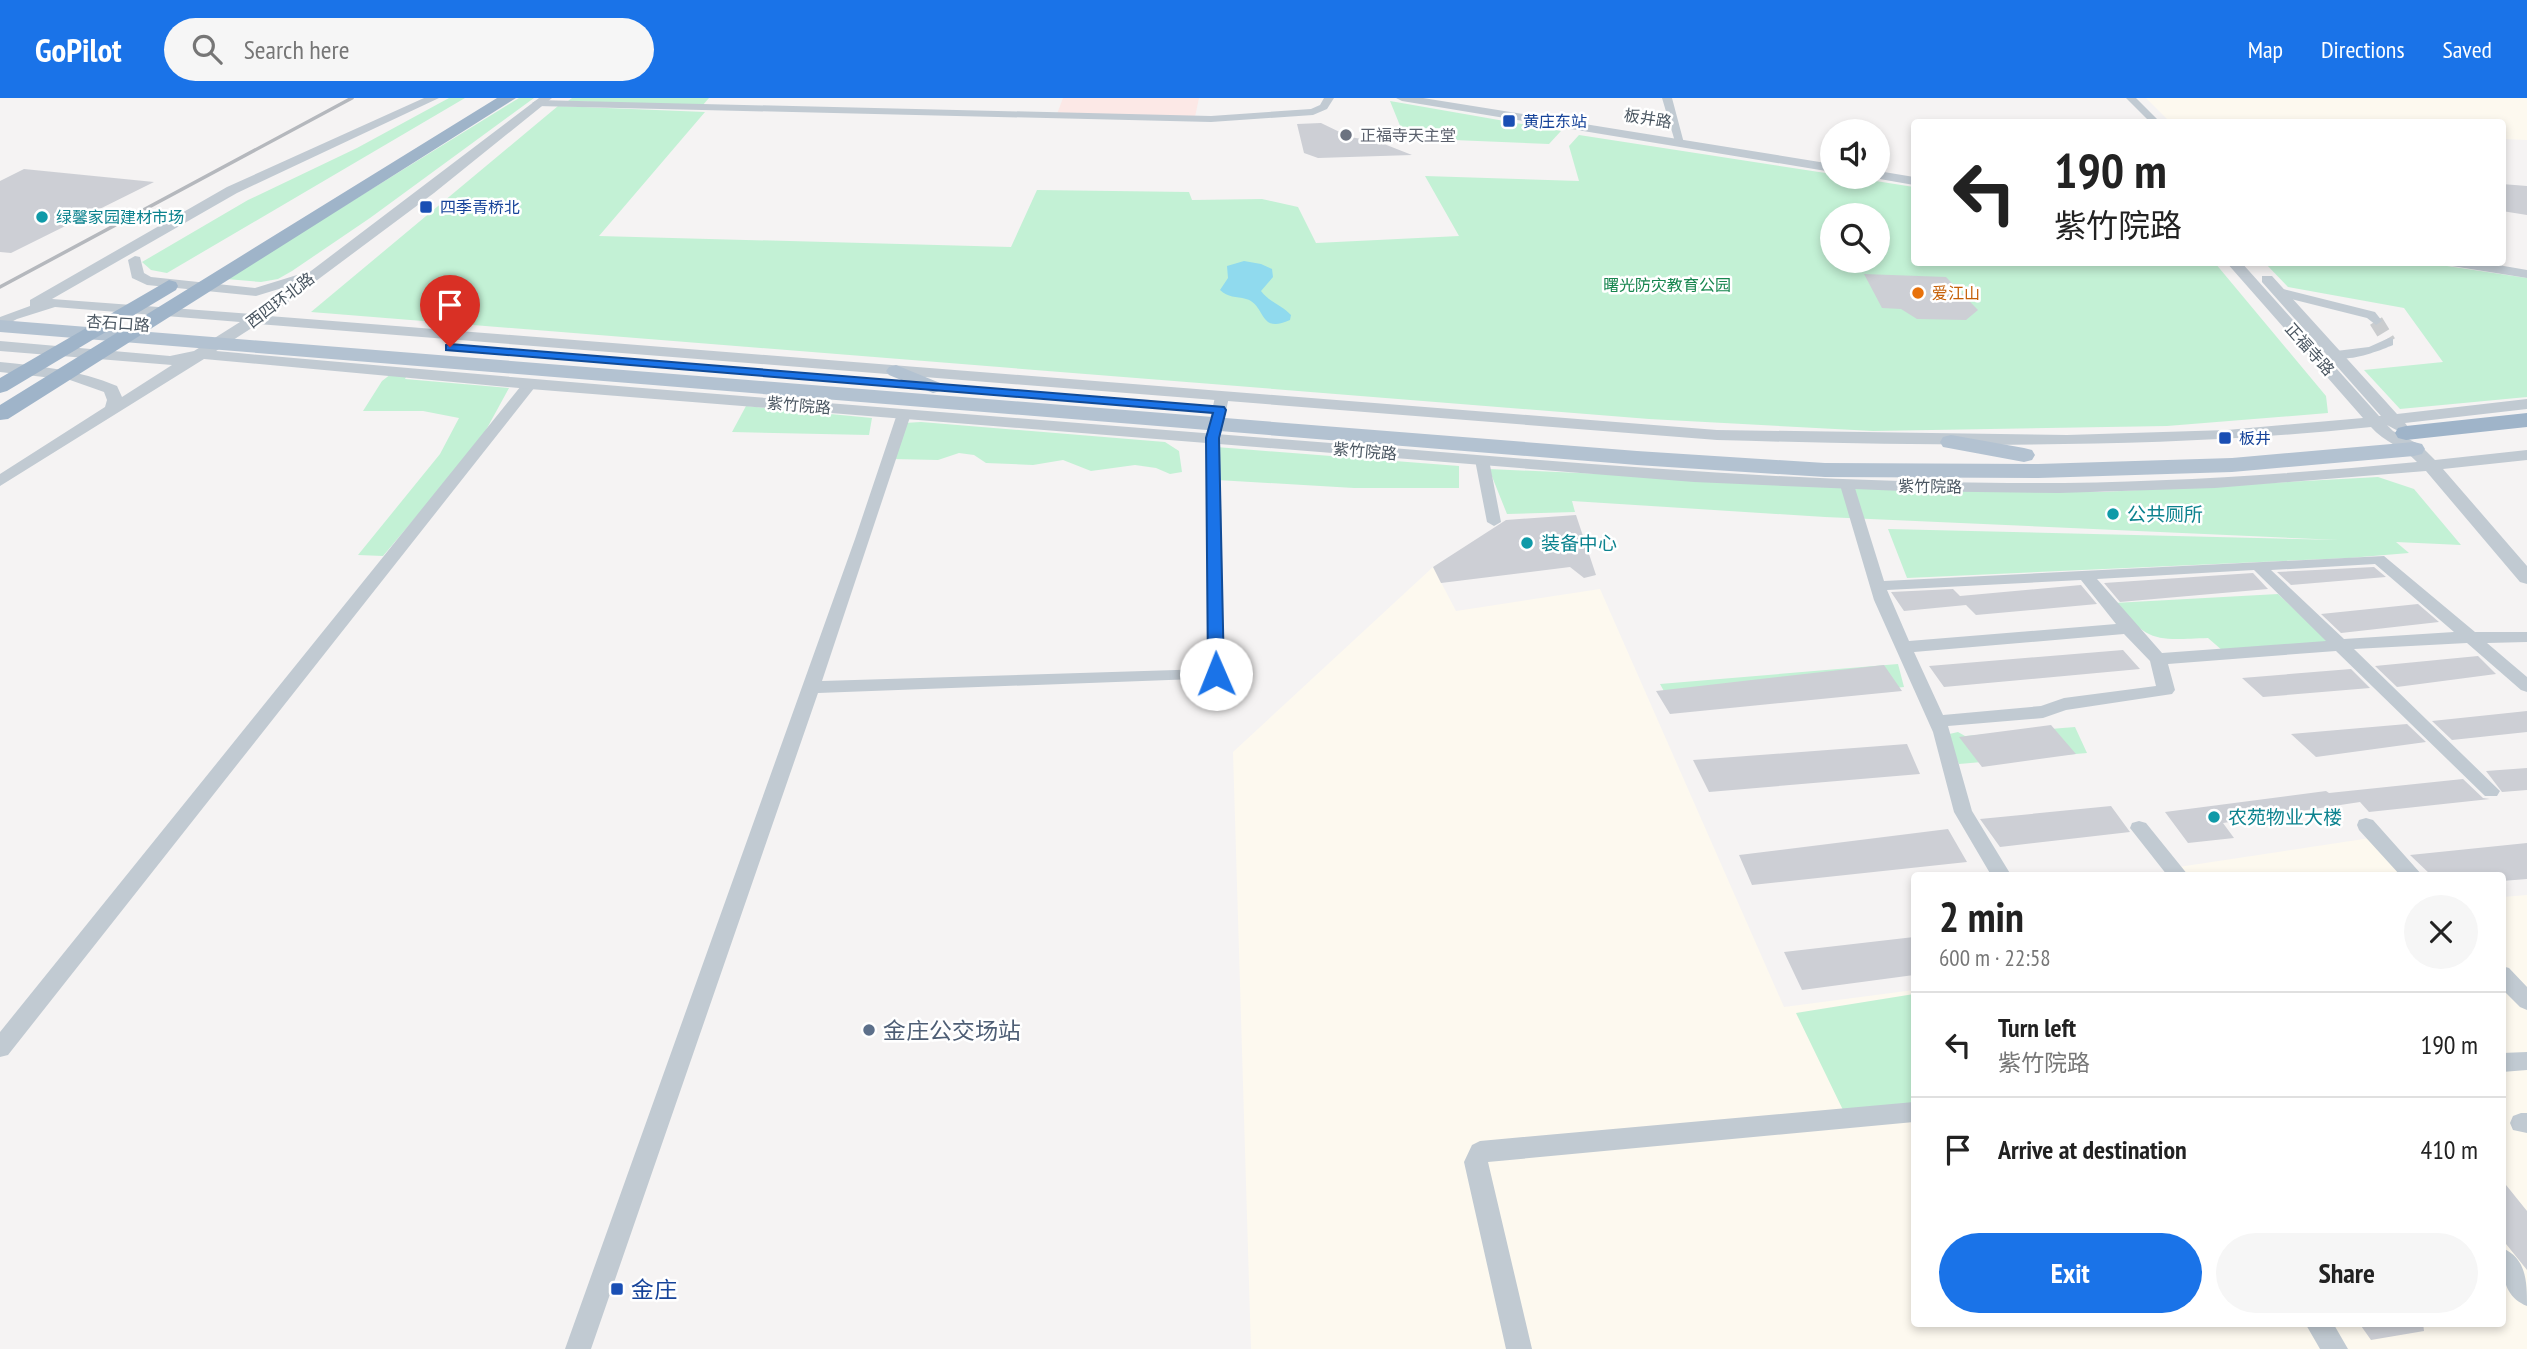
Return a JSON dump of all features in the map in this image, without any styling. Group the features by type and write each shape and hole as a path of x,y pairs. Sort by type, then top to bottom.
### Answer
{"highway":[{"path":"372,163 479,98"},
{"path":"0,414 508,98"},
{"path":"220,255 301,206"},
{"path":"0,387 197,269"},
{"name":"紫竹院路","path":"2395,431 2527,420"},
{"name":"紫竹院路","path":"2395,431 2527,436"}],"main road":[{"name":"杏石口路","path":"2,321 33,317 245,326"},
{"name":"杏石口路","path":"2,321 210,348"},
{"name":"紫竹院路","path":"245,326 933,387 1427,441 1825,470 2031,463 2395,431"},
{"name":"紫竹院路","path":"210,348 1637,445 2031,463 2232,465 2395,431"},
{"path":"428,361 453,377"},
{"path":"895,371 933,387"},
{"path":"729,384 774,404"},
{"path":"1427,441 1519,463"},
{"path":"1951,442 2031,463"},
{"path":"1984,488 2031,463"}],"street":[{"path":"2,321 251,191 366,136 433,98"},
{"path":"541,101 1211,120 1312,111 1324,107 1329,98"},
{"path":"1402,98 1820,164"},
{"name":"板井路","path":"1418,98 1680,143"},
{"path":"1667,98 1680,143"},
{"path":"2131,98 2152,119"},
{"name":"西四环北路","path":"0,481 245,326 429,190 541,101"},
{"path":"1890,175 1911,178"},
{"path":"134,254 137,275 147,281 256,292 283,285 323,267"},
{"path":"33,317 134,254"},
{"name":"正福寺路","path":"2237,266 2395,431"},
{"name":"正福寺路","path":"2256,266 2336,355 2395,431"},
{"path":"2477,266 2527,274"},
{"path":"2279,292 2371,315 2376,321"},
{"path":"2,321 54,303 245,326"},
{"name":"紫竹院路","path":"245,326 895,371 1218,417 1482,460 1694,477 1847,485 2110,487 2225,482 2431,466 2527,455"},
{"path":"2336,355 2372,349 2389,342"},
{"path":"0,346 170,361 210,348"},
{"name":"紫竹院路","path":"210,348 453,377 904,414 1218,417 1951,442 2395,431 2527,404"},
{"path":"0,367 47,371 89,379 111,389 116,400 113,408"},
{"path":"0,1048 530,384"},
{"path":"578,1349 904,414"},
{"path":"811,687 1216,674 1218,417"},
{"path":"2395,431 2431,466 2527,578"},
{"path":"1482,460 1494,522"},
{"path":"1847,485 1878,586 1938,721 1964,812 1999,872"},
{"path":"1878,586 2379,559 2527,686"},
{"path":"2257,565 2491,791"},
{"path":"1938,721 2043,712 2064,704 2166,690 2158,659 2128,628 2085,575"},
{"path":"1903,647 2128,628"},
{"path":"2158,659 2471,638 2527,637"},
{"path":"2366,825 2409,872"},
{"path":"2139,828 2176,872"},
{"path":"2506,978 2527,1001"},
{"path":"2506,1063 2527,1061"},
{"path":"1518,1349 1476,1162 1480,1152 1911,1112"},
{"path":"2506,1265 2527,1294"},
{"path":"2321,1327 2335,1349"}],"shaded area":[{"path":"1063,98 1199,98 1195,117 1057,114"},
{"path":"2146,98 2527,98 2527,140 2506,139 2506,119 2167,119"},
{"path":"1433,567 1456,611 1600,589 1784,1007 1911,990 1911,1327 2506,1327 2506,897 2527,895 2527,1349 1251,1349 1233,752"},
{"path":"2377,837 2416,872 2175,872 2172,868"}],"green space":[{"path":"449,98 465,98 167,273 151,270 142,262 248,200 357,148"},
{"path":"519,98 534,98 370,218 292,271 278,279 261,282 226,279"},
{"path":"572,98 709,98 702,106 568,101"},
{"path":"1390,101 1561,131 1549,144 1405,138"},
{"name":"曙光防灾教育公园","path":"558,106 705,112 599,236 1011,247 1037,190 1189,192 1192,200 1262,199 1298,207 1316,243 1459,236 1425,176 1579,181 1569,146 1579,135 1820,172 1820,189 1890,189 1890,183 1911,187 1911,266 2218,266 2326,396 2328,413 2167,426 1873,431 1649,419 311,312"},
{"path":"2268,266 2447,266 2527,278 2527,397 2400,409 2364,370 2443,362 2404,308 2288,287"},
{"path":"391,374 407,375 405,379 509,388 480,441 383,556 358,555 440,454 459,418 423,411 363,411 382,381"},
{"path":"746,406 872,418 869,435 732,432"},
{"path":"921,422 1165,442 1179,451 1182,472 1170,474 1156,468 1135,465 1091,471 1063,460 1033,465 986,463 974,455 959,453 938,460 893,459 904,423"},
{"path":"1216,447 1459,466 1459,488 1354,488 1217,480"},
{"path":"1489,469 1847,485 2103,492 2378,477 2414,489 2461,545 2396,542 2409,553 1907,578 1888,529 2339,540 1825,517 1572,501 1575,512 1507,514"},
{"path":"2278,594 2331,643 2223,651 2208,638 2176,639 2155,636 2136,626 2114,603"},
{"path":"1898,664 1904,687 1675,711 1660,684"},
{"path":"2075,727 2087,753 1959,764 1945,735 1958,732 1965,736"},
{"path":"1911,994 1911,1105 1843,1110 1796,1013"}],"water":[{"path":"1244,261 1272,269 1273,277 1261,291 1291,315 1290,320 1272,324 1252,302 1229,296 1220,290 1228,278 1227,266"}],"building":[{"path":"1321,123 1350,137 1379,142 1412,155 1318,158 1304,153 1297,124"},
{"name":"绿馨家园建材市场","path":"24,169 154,182 11,253 0,252 0,181"},
{"path":"2506,184 2527,186 2527,215 2506,212"},
{"name":"爱江山","path":"1864,274 1946,277 1978,310 1966,320 1917,319 1901,309 1882,308"},
{"name":"装备中心","path":"1576,515 1596,575 1584,578 1570,567 1441,583 1433,567 1506,520"},
{"path":"2374,567 2386,577 2291,585 2277,572"},
{"path":"2253,573 2268,589 2120,602 2104,583"},
{"path":"2081,585 2097,604 1976,615 1966,605 1904,611 1891,592 1953,589 1960,596"},
{"path":"2418,604 2439,622 2341,633 2321,614"},
{"path":"2123,650 2140,669 1944,687 1929,666"},
{"path":"2478,656 2496,674 2397,687 2375,666"},
{"path":"1884,665 1902,691 1670,714 1656,691"},
{"path":"2351,669 2370,688 2263,697 2242,678"},
{"path":"2527,711 2527,732 2452,740 2432,721"},
{"path":"2407,724 2426,742 2316,757 2291,734"},
{"path":"2051,725 2076,754 1982,767 1959,737"},
{"path":"1907,744 1920,774 1709,792 1693,760"},
{"path":"2527,768 2527,790 2502,792 2486,771"},
{"path":"2463,779 2483,798 2490,799 2369,812 2360,802 2223,823 2234,838 2188,843 2165,812 2326,791 2329,793"},
{"path":"2111,806 2130,832 2000,847 1980,819"},
{"path":"1948,829 1967,862 1752,885 1739,855"},
{"path":"2527,843 2527,879 2506,881 2506,872 2428,872 2410,855"},
{"path":"1911,937 1911,975 1802,990 1784,952"},
{"path":"2506,1185 2527,1211 2527,1270 2506,1244"},
{"path":"2362,1327 2424,1327 2424,1331 2371,1340"}],"tunnel":[{"path":"2376,321 2389,342"}],"railway":[{"path":"0,287 352,98"}],"place":[{"name":"黄庄东站","path":"1509,121"},
{"name":"正福寺天主堂","path":"1346,135"},
{"name":"四季青桥北","path":"426,207"},
{"name":"绿馨家园建材市场","path":"42,217"},
{"name":"爱江山","path":"1918,293"},
{"name":"板井","path":"2225,438"},
{"name":"公共厕所","path":"2113,514"},
{"name":"装备中心","path":"1527,543"},
{"name":"农苑物业大楼","path":"2214,817"},
{"name":"金庄公交场站","path":"869,1030"},
{"name":"金庄","path":"617,1289"}],"route":[{"path":"450,347 1220,410 1213,438 1216,674"}]}
